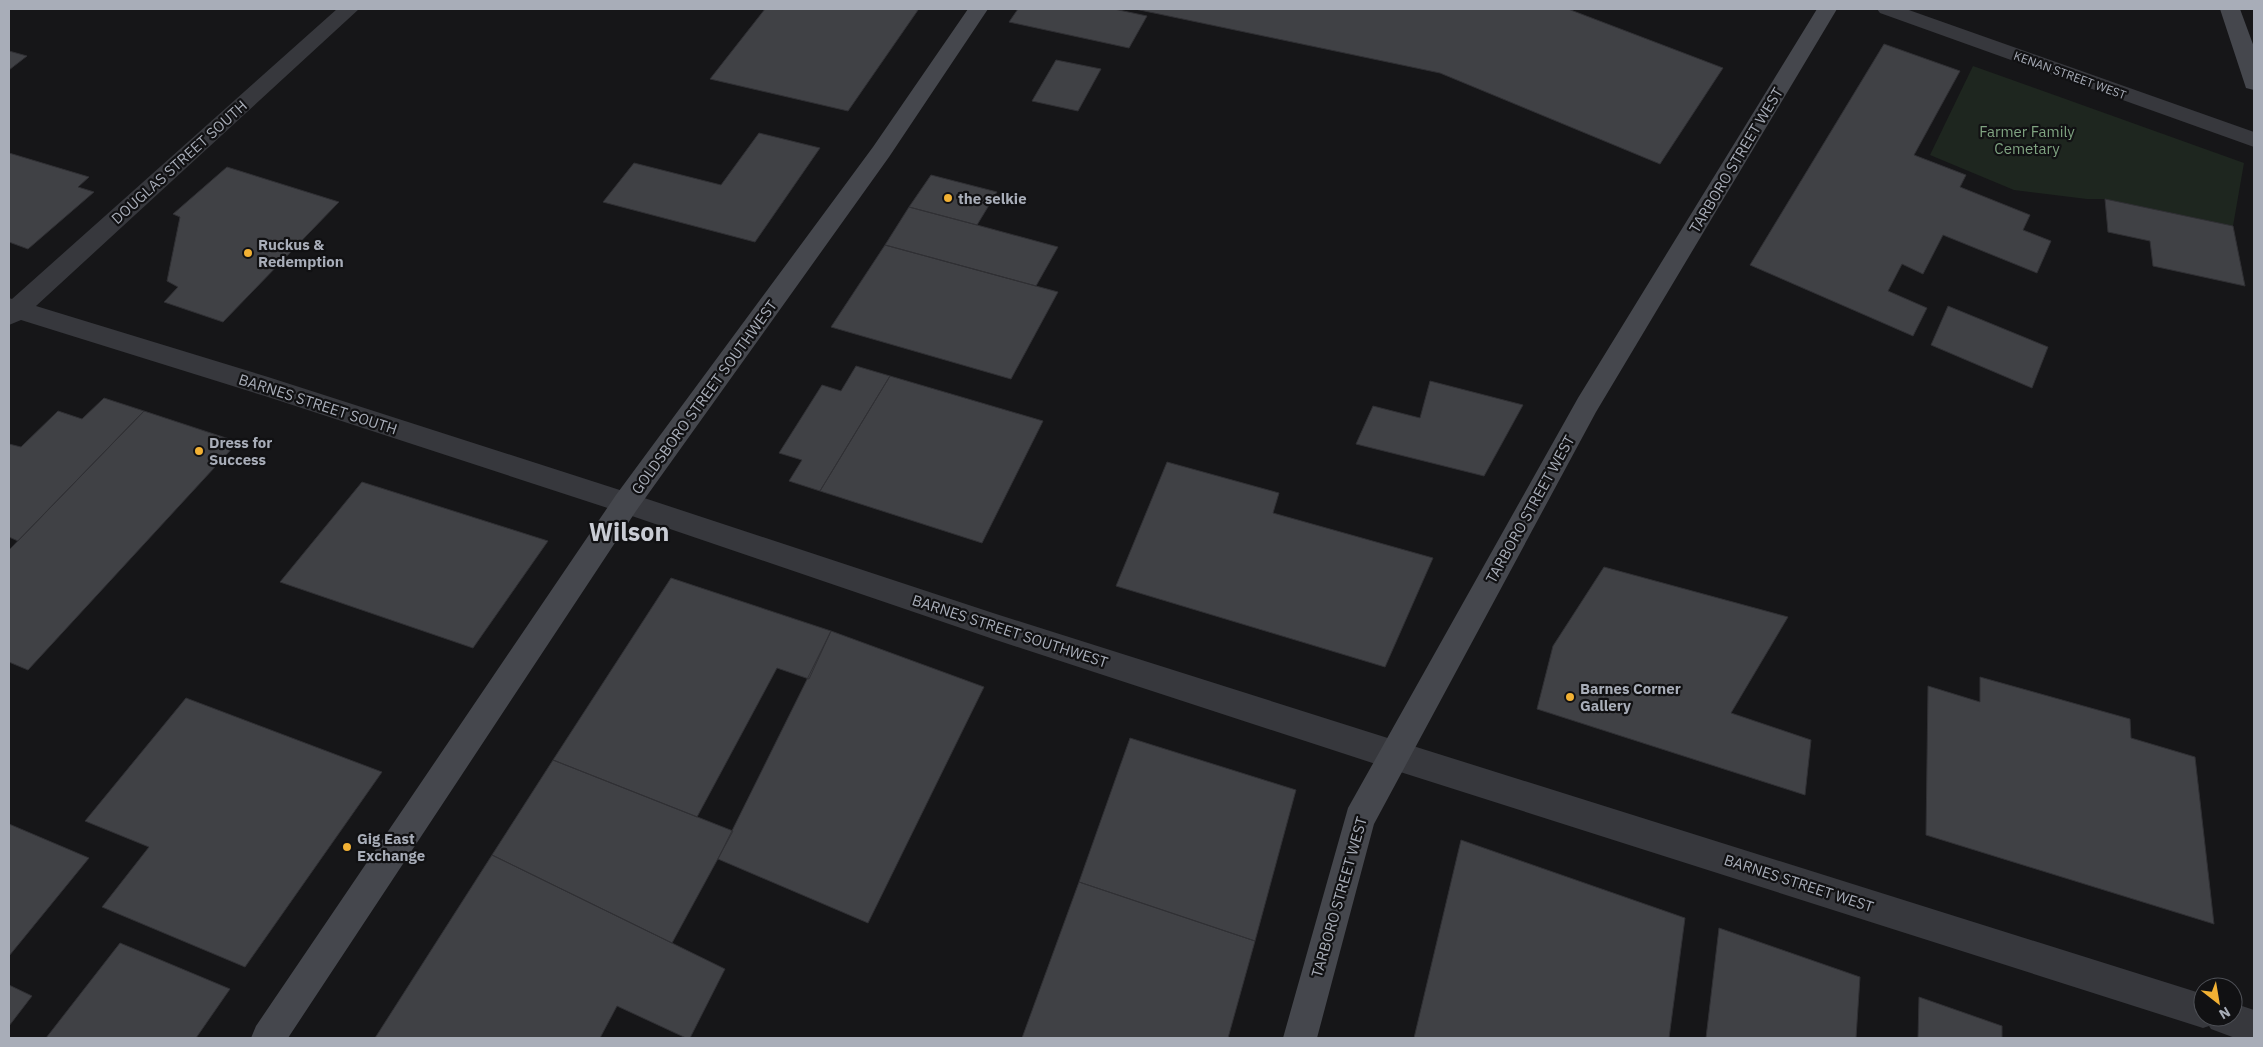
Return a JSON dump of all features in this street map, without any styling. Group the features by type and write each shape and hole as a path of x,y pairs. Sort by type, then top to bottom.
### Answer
{"street":[{"name":"DOUGLAS STREET SOUTH","path":"11,311 349,9"},
{"name":"GOLDSBORO STREET SOUTHWEST","path":"268,1038 626,503 881,152 978,9"},
{"name":"TARBORO STREET WEST","path":"1300,1038 1359,819 1588,405 1828,9"},
{"name":"KENAN STREET WEST","path":"1886,9 2254,140"},
{"path":"2230,9 2250,64 2254,83"},
{"name":"BARNES STREET SOUTH","path":"11,311 268,388 626,503"},
{"name":"BARNES STREET SOUTHWEST","path":"626,503 1002,629 1394,755"},
{"name":"BARNES STREET WEST","path":"1394,755 2193,1008"}],"green space":[{"name":"Farmer Family Cemetary","path":"1973,66 2244,163 2233,226 2105,199 2087,199 2014,190 1930,155"}],"building":[{"path":"765,9 918,10 848,111 710,79"},
{"path":"1018,9 1114,9 1147,16 1129,48 1009,22"},
{"path":"1135,9 1568,9 1723,68 1660,164 1440,73"},
{"path":"1884,44 1960,71 1914,155 1966,175 1960,187 2030,215 2023,230 2051,241 2037,273 1943,235 1923,274 1902,264 1888,291 1927,308 1913,336 1750,265"},
{"path":"9,51 27,56 9,70"},
{"path":"1056,60 1101,69 1078,111 1032,101"},
{"path":"759,133 820,148 755,242 603,202 634,163 721,185"},
{"path":"9,153 89,177 78,187 94,192 28,249 9,242"},
{"path":"227,167 339,202 223,322 164,302 178,287 167,281 180,217 173,214"},
{"path":"931,175 997,192 977,225 909,207"},
{"path":"2105,199 2233,226 2245,286 2153,266 2150,241 2108,232"},
{"path":"909,207 1058,247 1036,286 885,245"},
{"path":"885,245 1058,292 1011,379 831,327"},
{"path":"1948,306 2048,347 2032,388 1931,345"},
{"path":"856,366 890,376 820,491 789,481 802,460 779,453 822,385 841,391"},
{"path":"890,376 1043,421 982,543 820,491"},
{"path":"1430,381 1523,405 1484,476 1356,444 1373,406 1420,418"},
{"path":"104,398 144,411 18,541 9,537 9,444 21,447 58,411 82,419"},
{"path":"144,411 238,442 28,670 9,662 9,550"},
{"path":"1167,462 1279,493 1273,513 1433,558 1385,667 1116,586"},
{"path":"362,482 548,541 473,648 280,582"},
{"path":"1604,567 1788,617 1731,713 1811,740 1805,795 1537,709 1553,646"},
{"path":"671,578 831,631 809,679 777,668 697,817 553,760"},
{"path":"831,631 984,687 868,923 718,859"},
{"path":"1980,677 2130,719 2131,738 2195,757 2214,924 1926,835 1928,686 1980,702"},
{"path":"186,698 382,772 245,967 102,907 149,847 85,821"},
{"path":"1130,738 1296,790 1255,941 1079,882"},
{"path":"553,760 733,831 672,943 492,855"},
{"path":"9,824 89,858 9,956"},
{"path":"1461,840 1685,918 1669,1038 1414,1038"},
{"path":"492,855 725,969 690,1038 686,1038 617,1006 600,1038 375,1038"},
{"path":"1079,882 1255,941 1228,1038 1022,1038"},
{"path":"1719,928 1860,977 1856,1038 1706,1038"},
{"path":"120,943 230,989 196,1038 46,1038"},
{"path":"9,985 32,996 9,1026"},
{"path":"1919,997 2002,1026 2002,1038 1918,1038"}],"place":[{"name":"the selkie","path":"948,198"},
{"name":"Ruckus & Redemption","path":"248,253"},
{"name":"Dress for Success","path":"199,451"},
{"name":"Barnes Corner Gallery","path":"1570,697"},
{"name":"Gig East Exchange","path":"347,847"}],"district":[{"name":"Wilson","path":"629,531"}]}
